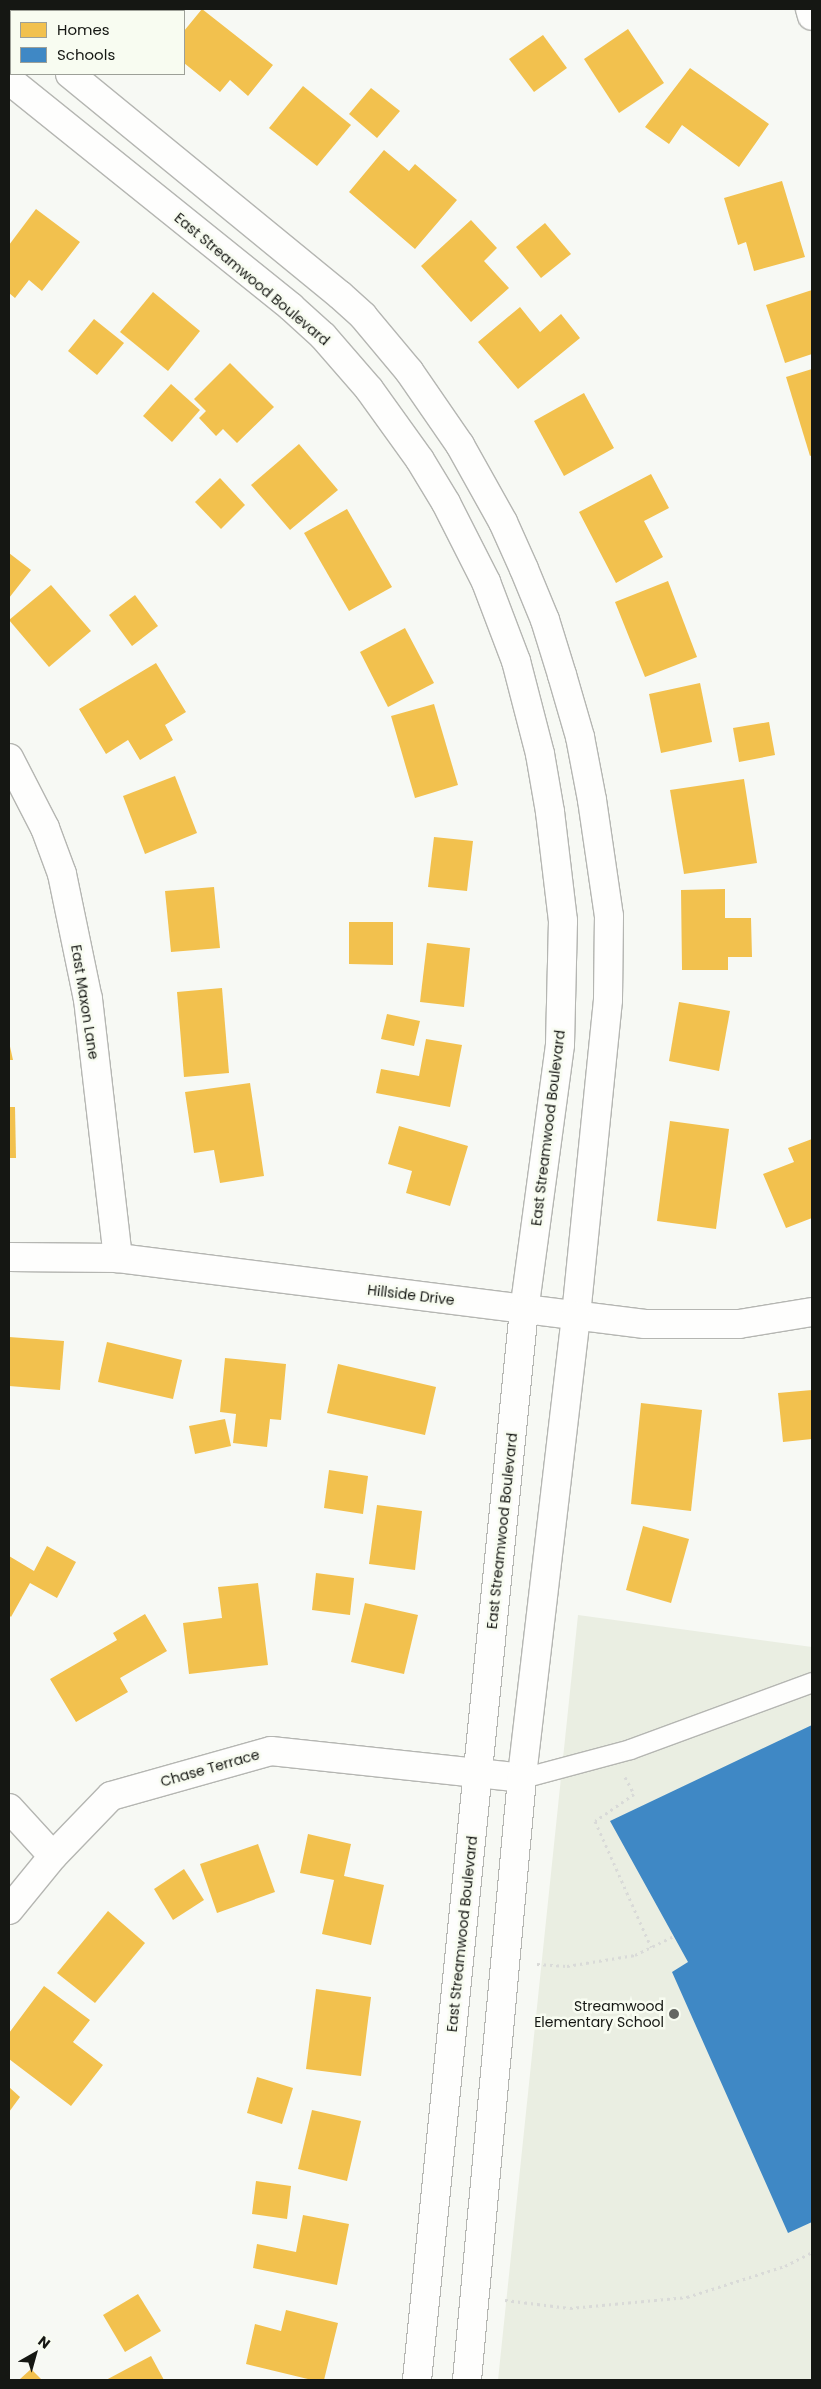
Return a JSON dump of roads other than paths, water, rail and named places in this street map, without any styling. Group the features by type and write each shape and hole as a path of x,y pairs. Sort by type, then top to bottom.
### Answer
{"street":[{"path":"810,9 812,16"},
{"path":"71,75 296,258 363,316 410,372 460,445 503,522 545,620 580,737 602,858 609,916 608,1000 576,1316 522,1778 507,1961 467,2380"},
{"name":"East Streamwood Boulevard","path":"15,84 260,282 323,336 369,389 420,460 446,503 486,582 516,661 540,754 550,812 564,921 560,1045 524,1310 417,2380"},
{"name":"East Maxon Lane","path":"9,758 45,828 62,874 89,1008 118,1258"},
{"name":"Hillside Drive","path":"9,1257 118,1258 645,1324 739,1324 812,1312"},
{"name":"Chase Terrace","path":"9,1910 53,1856 111,1796 271,1751 522,1778"},
{"path":"9,1808 53,1856"}],"lane":[{"path":"522,1778 630,1749 812,1682"}],"place":[{"name":"Streamwood Elementary School","path":"674,2014"}]}
